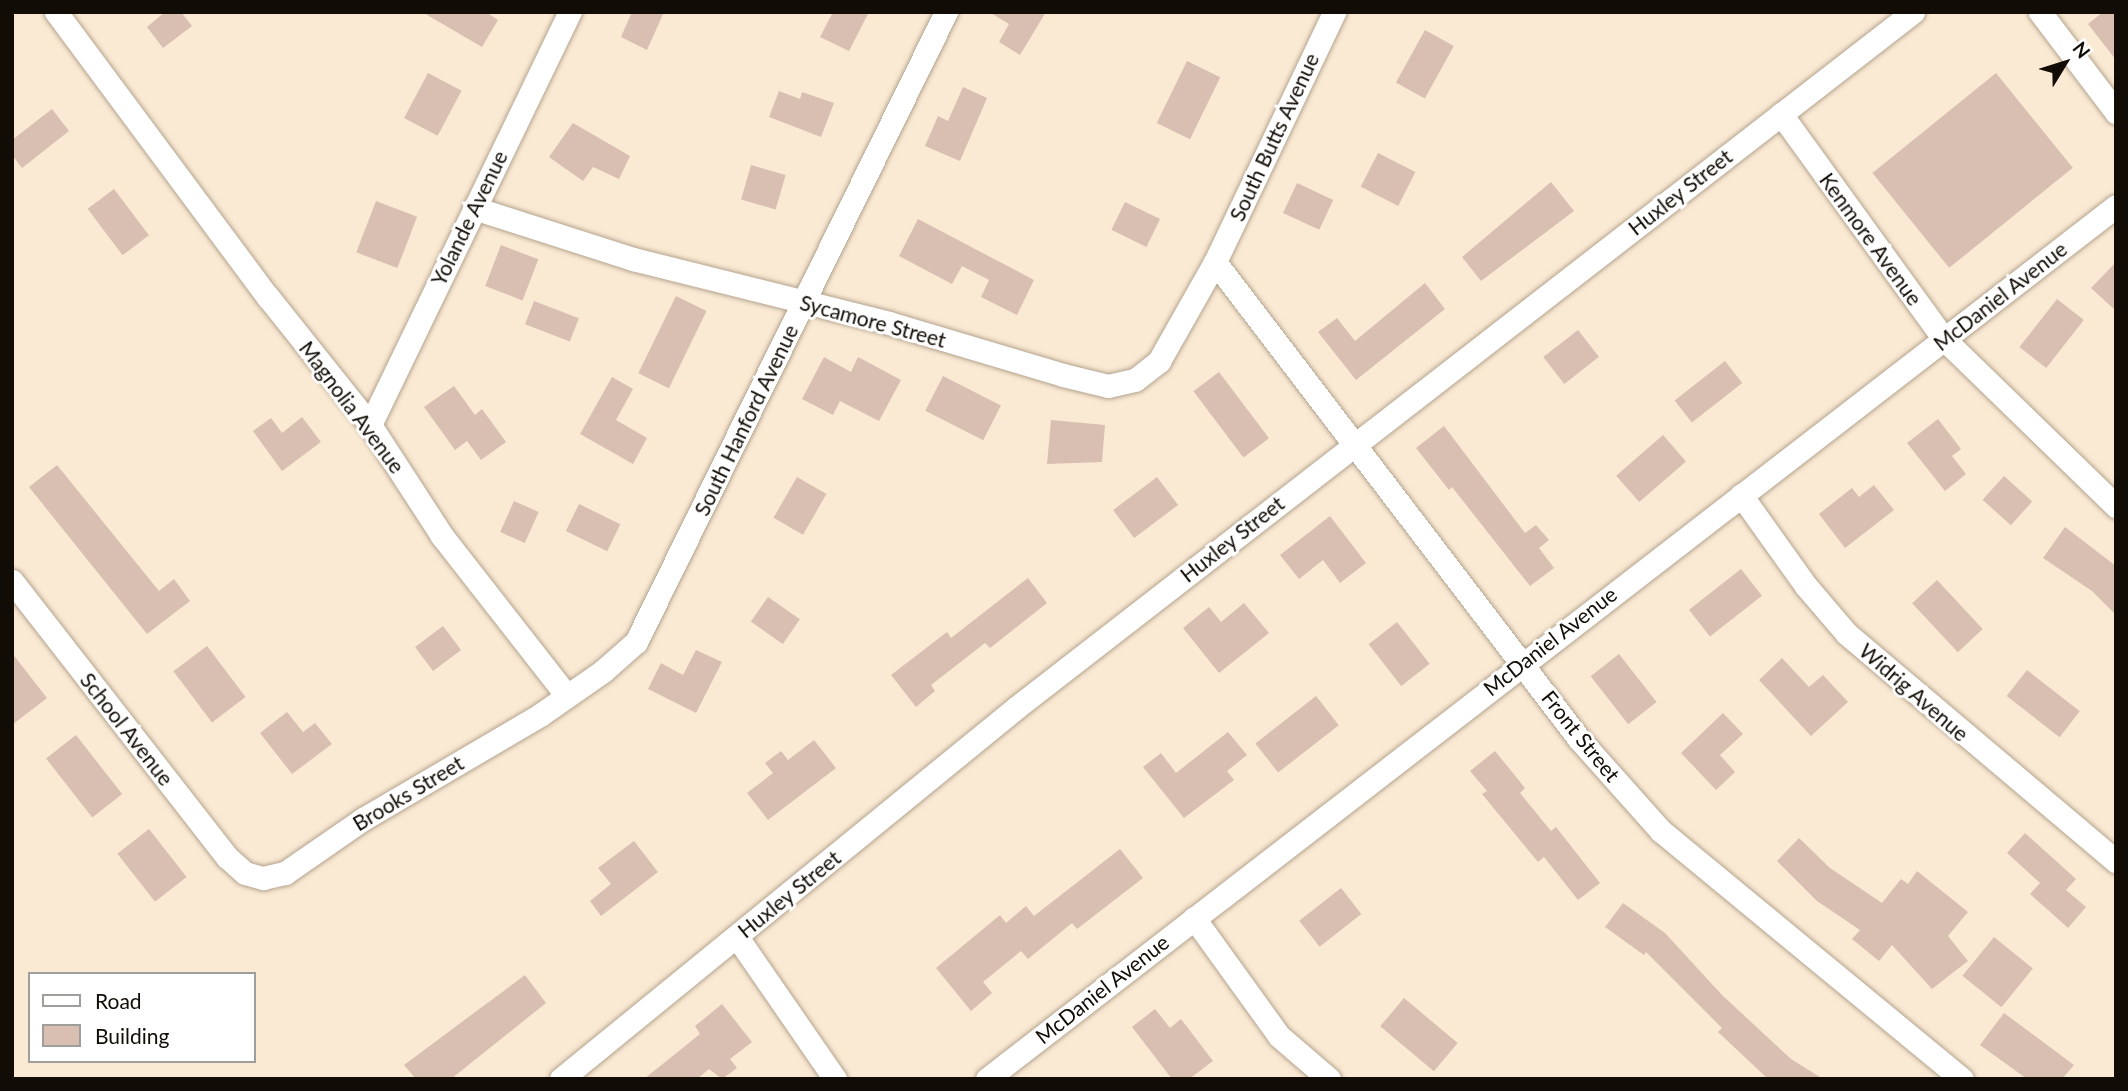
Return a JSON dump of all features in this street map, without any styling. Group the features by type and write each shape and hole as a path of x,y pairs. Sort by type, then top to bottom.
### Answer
{"street":[{"name":"Magnolia Avenue","path":"56,12 268,297 370,425 442,536 568,696"},
{"name":"Yolande Avenue","path":"370,425 570,12"},
{"name":"South Hanford Avenue","path":"568,696 636,642 659,602 803,301 946,12"},
{"name":"South Butts Avenue","path":"1215,262 1334,12"},
{"name":"Huxley Street","path":"561,1079 1017,706 1913,12"},
{"path":"2040,12 2116,112"},
{"name":"Kenmore Avenue","path":"1781,114 1944,339 2116,506"},
{"name":"McDaniel Avenue","path":"986,1079 2116,206"},
{"name":"Sycamore Street","path":"474,208 633,259 803,301 1108,386 1135,380 1158,361 1215,262"},
{"name":"Front Street","path":"1215,262 1580,738 1661,831 1962,1079"},
{"name":"Widrig Avenue","path":"1741,495 1784,558 1847,634 2116,861"},
{"name":"School Avenue","path":"12,581 227,857 245,873"},
{"name":"Brooks Street","path":"245,873 263,878 285,873 363,819 568,696"},
{"path":"1194,918 1279,1036 1329,1079"},
{"path":"737,937 835,1079"}],"building":[{"path":"165,12 181,12 192,26 163,48 147,27"},
{"path":"422,12 486,12 498,20 482,47"},
{"path":"632,12 664,12 647,50 621,37"},
{"path":"833,12 869,12 849,51 820,37"},
{"path":"989,12 1046,12 1020,55 999,42 1009,24"},
{"path":"2103,12 2116,12 2116,60 2088,24"},
{"path":"1425,30 1454,46 1425,98 1396,82"},
{"path":"1187,61 1220,77 1190,139 1157,123"},
{"path":"428,73 462,91 438,136 404,118"},
{"path":"1996,73 2073,168 1949,268 1872,173"},
{"path":"963,87 987,98 960,161 925,146 938,116 948,121"},
{"path":"779,91 800,99 802,92 834,103 821,137 769,117"},
{"path":"52,109 69,131 22,168 12,155 12,140"},
{"path":"573,123 630,156 619,179 593,167 583,181 549,157"},
{"path":"1378,153 1415,172 1398,206 1361,187"},
{"path":"751,165 786,175 776,210 741,200"},
{"path":"1551,182 1574,211 1481,281 1462,257"},
{"path":"1297,183 1333,200 1319,230 1283,213"},
{"path":"114,189 149,235 123,255 88,209"},
{"path":"376,201 417,217 397,268 356,252"},
{"path":"1125,202 1160,219 1146,247 1111,230"},
{"path":"918,219 1034,280 1017,315 981,297 989,280 962,266 952,284 899,256"},
{"path":"501,245 538,259 523,300 485,286"},
{"path":"2116,262 2116,311 2091,288"},
{"path":"1425,283 1445,309 1356,380 1318,332 1337,318 1355,341"},
{"path":"676,296 707,311 669,388 638,373"},
{"path":"2057,299 2084,320 2046,368 2019,347"},
{"path":"534,301 579,318 570,342 525,324"},
{"path":"1578,330 1599,357 1564,384 1543,357"},
{"path":"824,357 851,372 858,357 901,380 879,421 840,401 833,415 802,399"},
{"path":"1725,361 1742,383 1692,422 1675,400"},
{"path":"1219,372 1269,438 1243,458 1193,391"},
{"path":"943,376 1001,406 983,440 925,411"},
{"path":"612,377 633,389 616,420 647,438 633,464 580,434"},
{"path":"454,386 475,415 482,409 506,442 481,460 467,441 455,450 424,407"},
{"path":"302,417 321,442 282,471 253,431 271,418 282,433"},
{"path":"1938,419 1961,449 1952,456 1966,474 1945,491 1907,443"},
{"path":"1051,420 1105,425 1102,462 1047,464"},
{"path":"1444,426 1525,533 1536,525 1549,540 1539,548 1554,568 1530,586 1452,487 1449,490 1416,448"},
{"path":"1663,435 1686,461 1639,502 1616,476"},
{"path":"57,465 159,591 174,579 190,601 147,634 29,487"},
{"path":"2004,476 2032,501 2011,525 1983,500"},
{"path":"797,477 826,494 803,535 774,518"},
{"path":"1157,477 1178,505 1134,538 1113,510"},
{"path":"1874,485 1894,510 1845,548 1819,514 1852,488 1859,497"},
{"path":"514,501 539,512 525,543 500,532"},
{"path":"579,504 620,524 607,551 566,531"},
{"path":"1330,516 1366,563 1340,583 1323,560 1299,579 1280,555"},
{"path":"2065,527 2116,566 2116,615 2092,591 2043,558"},
{"path":"1741,569 1762,596 1710,636 1689,610"},
{"path":"1028,578 1047,603 990,648 985,643 931,685 935,691 916,707 891,675 947,632 951,638"},
{"path":"1937,580 1983,629 1958,652 1912,603"},
{"path":"768,597 800,619 783,644 751,622"},
{"path":"1244,603 1269,633 1219,673 1183,628 1209,607 1221,622"},
{"path":"1397,622 1430,664 1401,686 1369,644"},
{"path":"443,626 461,650 433,671 415,647"},
{"path":"207,646 246,697 212,722 173,671"},
{"path":"696,650 722,662 696,713 648,689 661,663 683,675"},
{"path":"12,653 47,698 12,725"},
{"path":"1619,654 1657,702 1628,724 1591,676"},
{"path":"1782,658 1809,687 1823,675 1848,702 1811,736 1759,680"},
{"path":"2027,670 2080,711 2059,737 2007,696"},
{"path":"1316,696 1339,725 1278,773 1255,743"},
{"path":"287,712 303,732 315,723 332,744 292,774 260,733"},
{"path":"1723,713 1743,734 1720,755 1735,772 1716,790 1681,753"},
{"path":"1228,732 1247,755 1227,771 1234,780 1184,818 1143,767 1161,753 1176,773"},
{"path":"76,735 122,794 92,817 46,758"},
{"path":"814,740 836,768 768,820 747,793 773,773 765,763 781,751 788,760"},
{"path":"1495,751 1525,788 1520,793 1551,831 1556,827 1600,883 1578,900 1544,857 1538,862 1482,794 1487,791 1470,771"},
{"path":"149,829 187,877 155,902 117,854"},
{"path":"2025,833 2076,879 2066,890 2086,907 2068,928 2030,894 2040,883 2007,853"},
{"path":"1799,838 1830,868 1882,903 1901,879 1908,884 1917,871 1968,912 1948,936 1968,961 1932,989 1892,945 1879,961 1852,939 1860,930 1817,901 1777,861"},
{"path":"634,841 658,872 601,916 590,901 611,884 598,868"},
{"path":"1120,849 1143,878 1077,929 1072,923 1028,959 1021,951 983,982 992,993 971,1011 936,968 1000,915 1006,923 1026,906 1034,916"},
{"path":"1341,888 1361,914 1320,947 1299,921"},
{"path":"1623,903 1665,933 1722,995 1791,1059 1823,1079 1768,1079 1718,1032 1722,1028 1646,952 1644,955 1605,927"},
{"path":"1994,937 2033,968 2001,1007 1963,976"},
{"path":"525,975 546,1003 451,1079 416,1079 404,1065"},
{"path":"1404,998 1458,1043 1434,1071 1380,1026"},
{"path":"722,1004 752,1042 730,1059 737,1068 722,1079 709,1069 697,1079 644,1079 700,1034 695,1026"},
{"path":"1155,1009 1170,1028 1181,1019 1213,1061 1189,1079 1172,1079 1132,1027"},
{"path":"2004,1013 2074,1065 2062,1079 2027,1079 1980,1045"}]}
